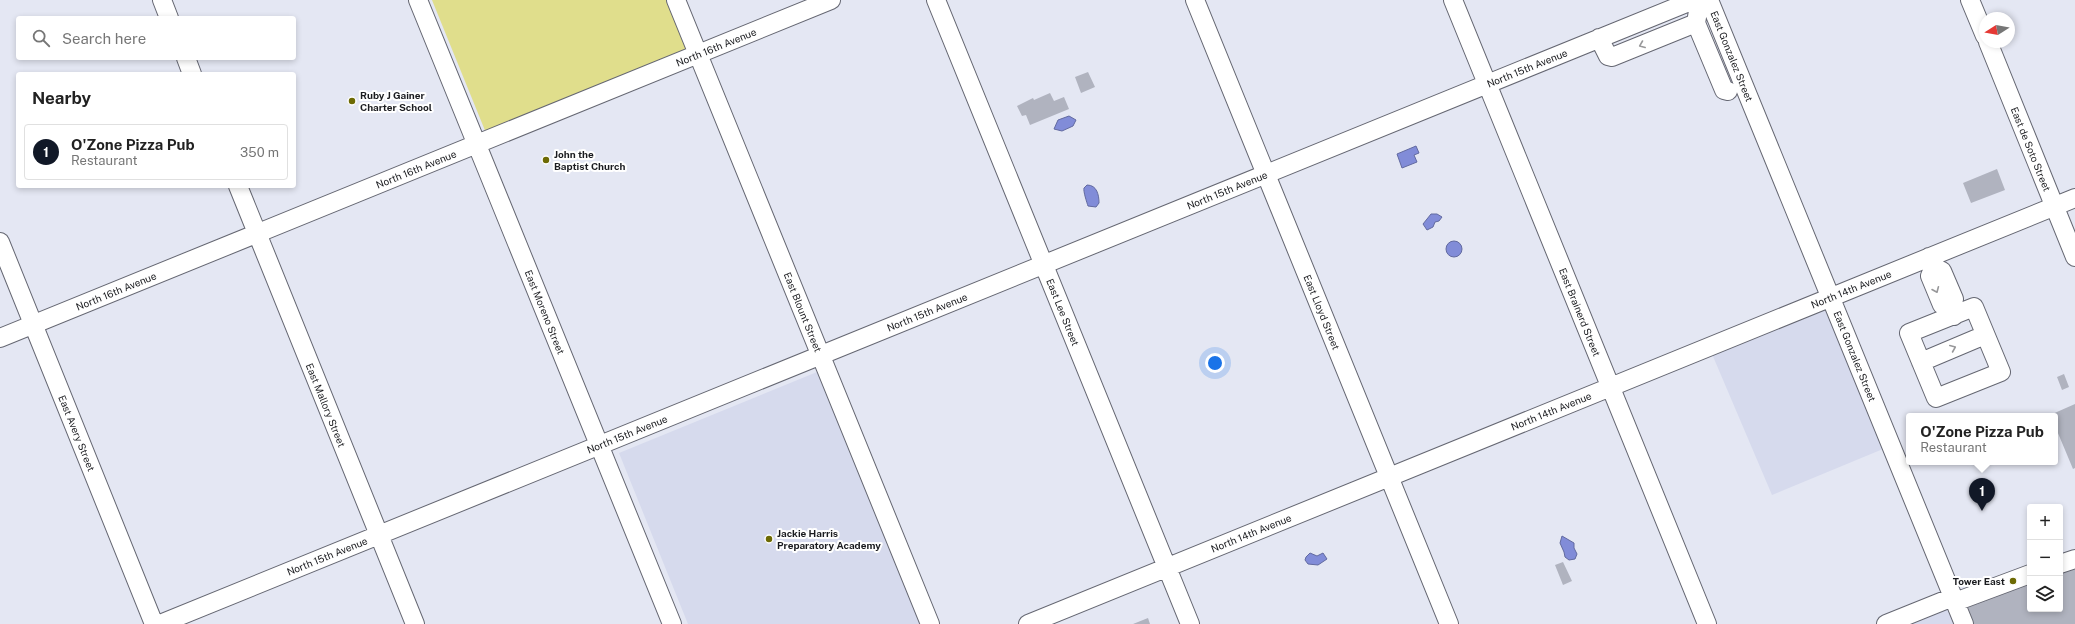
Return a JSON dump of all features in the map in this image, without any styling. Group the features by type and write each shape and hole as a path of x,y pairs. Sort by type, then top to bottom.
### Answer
{"street":[{"path":"162,0 168,16"},
{"name":"East Moreno Street","path":"418,0 672,624"},
{"name":"East Blount Street","path":"676,0 930,624"},
{"name":"North 16th Avenue","path":"0,338 832,0"},
{"name":"East Lee Street","path":"936,0 1190,624"},
{"name":"East Lloyd Street","path":"1195,0 1449,624"},
{"name":"East Brainerd Street","path":"1453,0 1707,624"},
{"name":"North 15th Avenue","path":"160,624 1694,0"},
{"path":"1702,0 1696,23 1724,90 1728,92"},
{"name":"East Gonzalez Street","path":"1710,0 1964,624"},
{"path":"1970,0 1979,22"},
{"path":"1600,38 1608,56 1612,57 1696,23"},
{"name":"East de Soto Street","path":"1990,48 2075,257"},
{"path":"187,60 191,72"},
{"name":"East Mallory Street","path":"239,188 415,624"},
{"name":"North 14th Avenue","path":"1028,624 1831,297 1932,262 2054,206 2075,198"},
{"name":"East Avery Street","path":"0,242 154,624"},
{"path":"1932,262 1930,276 1942,305 1953,312"},
{"path":"1974,307 1985,335 2001,372 1936,398 1909,333 1953,312 1974,307"},
{"path":"1921,362 1985,335"},
{"path":"2063,563 2075,559"},
{"path":"1886,624 1954,599 2027,575"}],"shaded area":[{"path":"432,0 666,0 689,53 486,133"},
{"path":"1825,308 1883,449 1772,495 1712,354"},
{"name":"Jackie Harris Preparatory Academy","path":"817,372 920,624 688,624 619,453"},
{"path":"1948,607 1954,624 1906,624"}],"water":[{"path":"1069,116 1076,120 1073,126 1062,131 1054,129 1058,120"},
{"path":"1416,146 1419,153 1414,155 1417,162 1402,168 1397,154"},
{"path":"1087,185 1090,185 1097,191 1099,203 1096,207 1088,206 1084,190"},
{"path":"1431,214 1437,214 1442,217 1439,221 1435,222 1433,227 1427,230 1423,224"},
{"path":"1451,241 1457,241 1462,246 1460,255 1457,257 1451,257 1446,252 1446,246"},
{"path":"1562,536 1574,543 1574,548 1577,554 1575,559 1569,560 1565,557 1560,543"},
{"path":"1310,553 1317,556 1323,553 1327,559 1318,565 1308,564 1305,560"}],"building":[{"path":"1088,72 1095,87 1081,93 1075,77"},
{"path":"1050,93 1054,101 1064,97 1069,109 1030,125 1026,115 1022,116 1017,106 1033,98 1034,100"},
{"path":"1997,169 2005,190 1971,203 1963,183"},
{"path":"2064,374 2069,387 2062,390 2057,377"},
{"path":"2075,404 2075,468 2073,469 2058,433 2058,413 2055,413"},
{"name":"Tower East","path":"2075,552 2075,624 1973,624 1961,594 2027,570 2027,612 2063,612 2063,556"},
{"path":"1563,562 1572,581 1563,585 1555,565"},
{"path":"1148,618 1150,624 1133,624"}],"place":[{"name":"Ruby J Gainer Charter School","path":"352,101"},
{"name":"John the Baptist Church","path":"546,160"},
{"name":"O'Zone Pizza Pub","path":"1982,511"},
{"name":"Jackie Harris Preparatory Academy","path":"769,539"},
{"name":"Tower East","path":"2013,581"}]}
